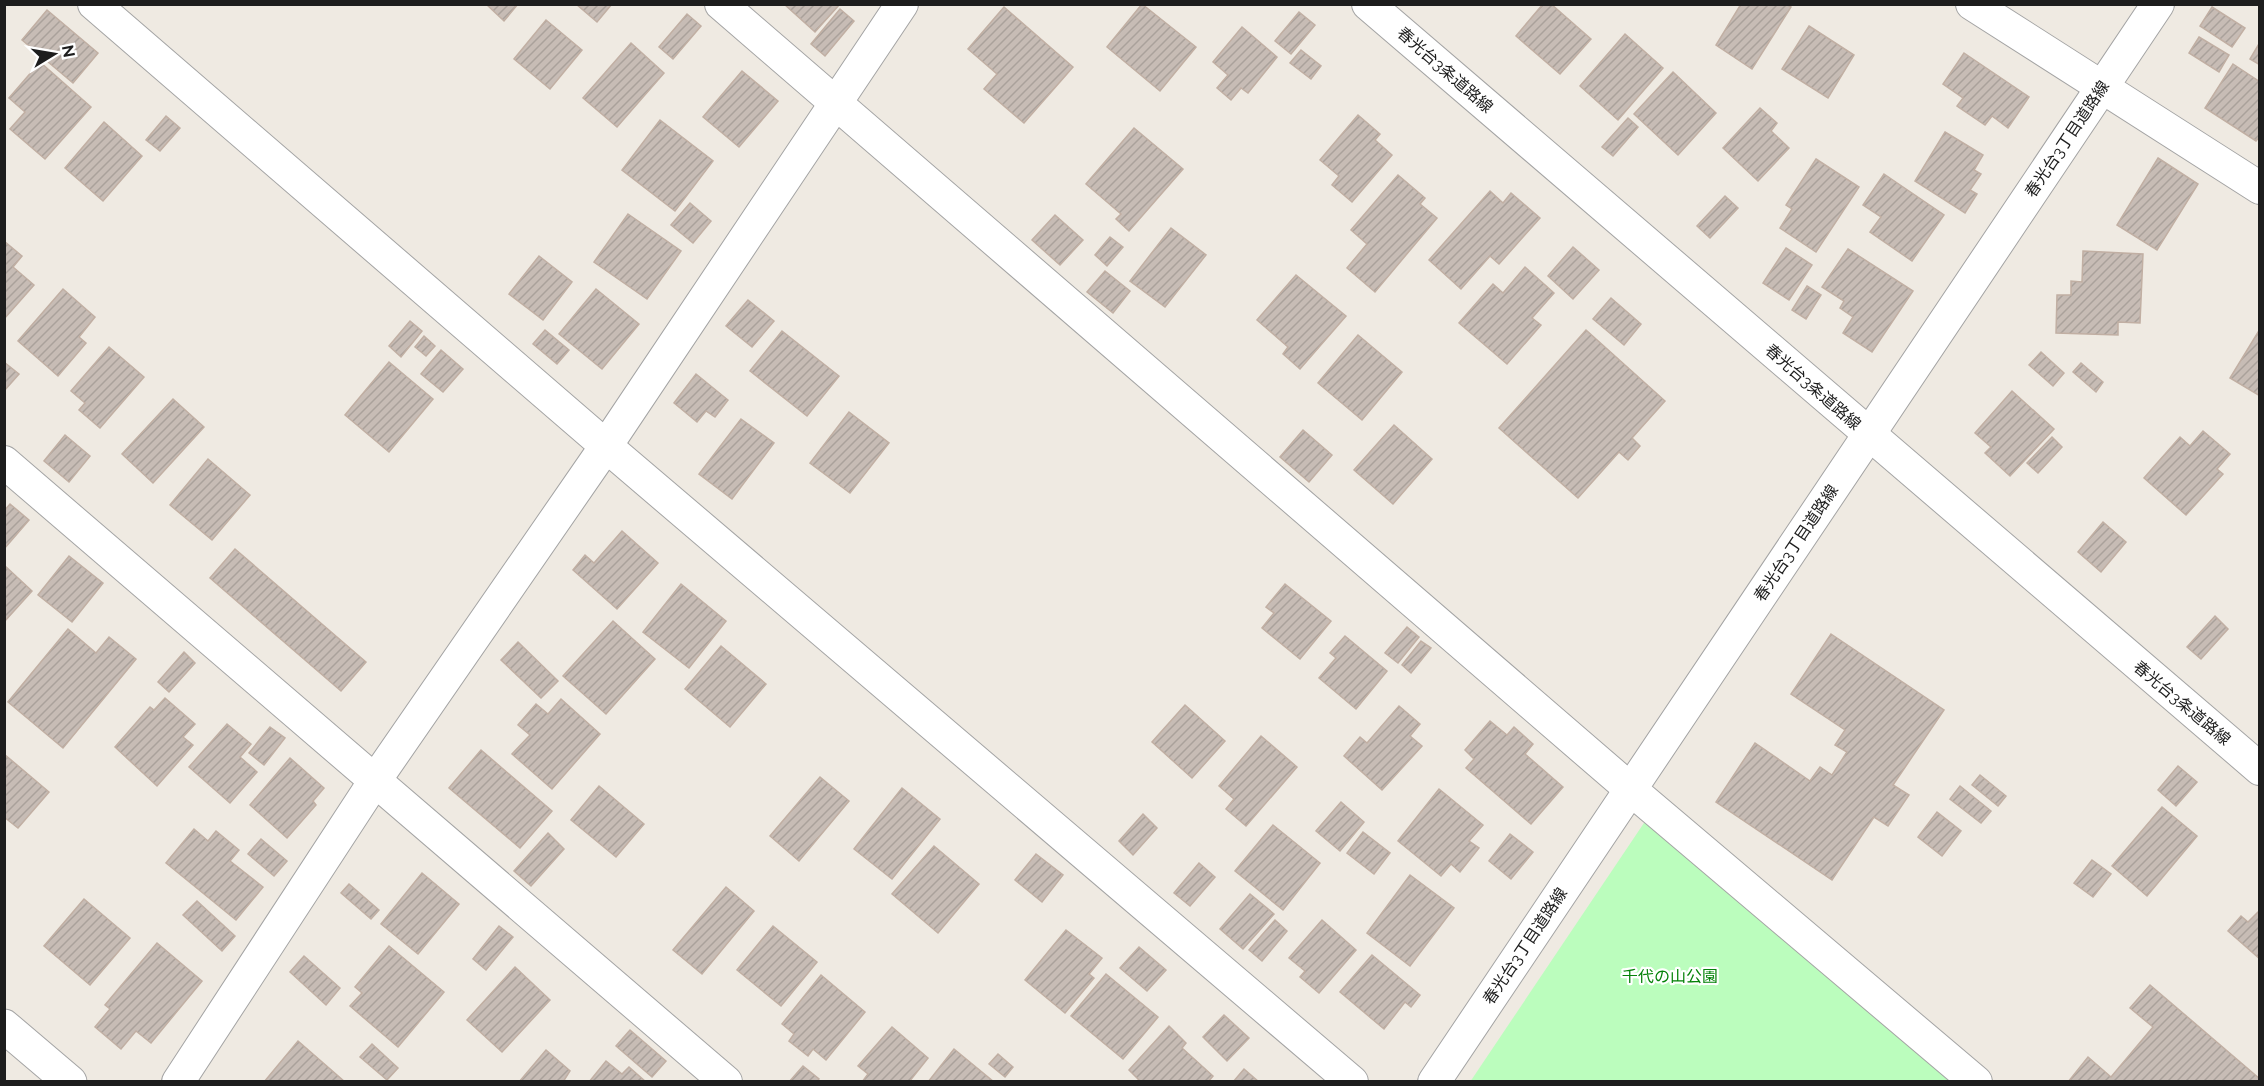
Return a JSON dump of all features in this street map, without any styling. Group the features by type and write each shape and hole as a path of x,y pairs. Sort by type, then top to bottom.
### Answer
{"street":[{"path":"94,4 606,446 1352,1082"},
{"path":"721,4 1629,788 1976,1082"},
{"path":"178,1082 376,780 606,446 834,102 902,4"},
{"name":"春光台3条道路線","path":"1368,4 2259,769"},
{"path":"1972,4 2259,188"},
{"name":"春光台3丁目道路線","path":"1434,1082 1629,788 1869,436 2158,4"},
{"path":"4,462 726,1082"},
{"path":"4,1026 70,1082"}],"green space":[{"name":"千代の山公園","path":"1648,817 1953,1082 1470,1082"}],"building":[{"path":"486,4 518,4 504,21"},
{"path":"576,4 612,4 597,22"},
{"path":"784,4 840,4 815,32"},
{"path":"1142,4 1196,47 1160,91 1107,47"},
{"path":"1543,4 1551,4 1591,39 1560,74 1516,36"},
{"path":"1741,4 1786,4 1791,7 1752,69 1716,45"},
{"path":"1004,7 1073,67 1024,123 984,89 997,74 968,49"},
{"path":"2212,7 2245,28 2232,47 2200,26"},
{"path":"840,9 854,21 825,56 811,44"},
{"path":"47,10 98,53 73,83 22,40"},
{"path":"1299,12 1315,25 1291,54 1275,41"},
{"path":"687,14 701,26 673,59 659,47"},
{"path":"546,20 582,50 550,89 514,59"},
{"path":"1809,26 1854,55 1828,98 1782,69"},
{"path":"1242,27 1277,57 1248,93 1241,88 1231,100 1217,88 1228,75 1213,62"},
{"path":"1625,34 1663,68 1618,120 1580,86"},
{"path":"2199,37 2229,55 2219,72 2189,53"},
{"path":"2260,42 2260,65 2250,59"},
{"path":"631,43 664,73 617,127 583,98"},
{"path":"1301,50 1321,66 1311,79 1290,63"},
{"path":"1964,53 2029,97 2008,128 1992,116 1985,125 1957,106 1963,98 1943,84"},
{"path":"40,62 91,107 45,159 10,129 25,112 9,98"},
{"path":"2233,64 2260,82 2260,136 2256,141 2205,108"},
{"path":"742,71 778,101 739,147 703,117"},
{"path":"1673,72 1716,113 1678,155 1634,114"},
{"path":"1760,108 1777,123 1771,131 1789,148 1758,181 1723,148"},
{"path":"1358,115 1380,134 1375,140 1392,155 1352,202 1332,185 1339,176 1320,160"},
{"path":"166,116 180,128 160,151 146,140"},
{"path":"1628,118 1638,127 1613,156 1602,147"},
{"path":"660,120 713,161 675,211 622,170"},
{"path":"104,122 142,156 103,201 65,168"},
{"path":"1134,128 1183,169 1129,231 1116,219 1121,214 1086,184"},
{"path":"1945,132 1983,155 1974,170 1981,174 1970,190 1977,194 1965,213 1915,181"},
{"path":"2158,158 2198,184 2157,250 2117,225"},
{"path":"1816,159 1859,187 1816,252 1780,228 1792,209 1786,205"},
{"path":"1884,174 1944,215 1912,261 1870,232 1881,217 1863,205"},
{"path":"1398,175 1425,198 1420,204 1437,218 1375,292 1347,268 1367,244 1351,230"},
{"path":"1490,191 1503,203 1511,193 1540,218 1499,264 1490,256 1461,289 1429,260"},
{"path":"1725,196 1738,208 1710,238 1697,226"},
{"path":"690,203 711,221 693,243 671,225"},
{"path":"628,214 681,251 647,299 594,262"},
{"path":"1055,215 1083,240 1060,265 1032,240"},
{"path":"1171,228 1206,255 1165,307 1130,281"},
{"path":"1110,237 1123,247 1107,266 1095,255"},
{"path":"4,241 22,256 13,267 34,285 4,319"},
{"path":"1573,247 1599,270 1573,299 1548,276"},
{"path":"1786,248 1812,265 1789,300 1763,283"},
{"path":"1848,249 1913,291 1872,352 1843,333 1853,317 1840,308 1844,301 1822,287"},
{"path":"2083,251 2143,254 2140,323 2118,322 2118,335 2056,333 2057,295 2071,295 2071,281 2082,282"},
{"path":"539,256 572,282 543,320 509,294"},
{"path":"1525,267 1554,293 1532,318 1541,325 1507,364 1459,323 1493,284 1503,293"},
{"path":"1105,271 1130,291 1113,313 1087,292"},
{"path":"1296,275 1346,316 1300,369 1283,354 1288,347 1257,320"},
{"path":"1807,286 1821,295 1806,319 1792,310"},
{"path":"63,289 95,317 79,337 86,343 58,376 18,341"},
{"path":"596,289 639,324 602,369 559,334"},
{"path":"1611,298 1641,324 1624,345 1593,319"},
{"path":"748,300 774,321 752,347 726,326"},
{"path":"410,321 422,331 401,357 389,346"},
{"path":"2260,329 2260,396 2230,378"},
{"path":"545,330 569,350 557,364 533,344"},
{"path":"1586,330 1665,401 1632,438 1640,446 1628,460 1619,452 1578,498 1499,428"},
{"path":"782,331 839,376 807,416 750,371"},
{"path":"1358,335 1402,372 1362,420 1318,383"},
{"path":"424,336 435,346 426,356 415,347"},
{"path":"109,347 144,377 100,428 79,410 85,403 71,391"},
{"path":"441,350 463,369 443,392 421,374"},
{"path":"2041,352 2064,373 2053,386 2029,365"},
{"path":"4,362 19,374 4,391"},
{"path":"389,362 433,399 389,452 345,415"},
{"path":"2081,363 2103,382 2096,392 2073,372"},
{"path":"696,374 728,400 715,417 706,411 697,422 674,403"},
{"path":"2012,391 2054,429 2010,476 1985,453 1991,447 1975,433"},
{"path":"173,399 204,427 153,483 122,454"},
{"path":"849,412 889,443 850,493 810,463"},
{"path":"741,419 774,443 732,499 699,474"},
{"path":"1394,425 1432,459 1393,504 1354,470"},
{"path":"1303,430 1332,455 1309,482 1280,457"},
{"path":"2203,431 2230,454 2217,469 2223,474 2186,515 2144,478 2180,437 2190,446"},
{"path":"65,435 90,456 69,482 44,461"},
{"path":"2052,437 2062,447 2038,473 2027,463"},
{"path":"208,459 250,495 212,540 170,505"},
{"path":"10,504 29,520 4,549 4,511"},
{"path":"2103,522 2126,542 2101,572 2078,552"},
{"path":"622,531 658,563 617,609 573,570 585,555 594,563"},
{"path":"235,549 366,662 341,691 210,578"},
{"path":"69,556 103,583 72,622 38,595"},
{"path":"4,565 32,591 4,622"},
{"path":"681,584 726,621 689,668 643,632"},
{"path":"1285,584 1331,621 1300,659 1262,628 1274,613 1266,607"},
{"path":"2215,616 2228,629 2201,659 2187,647"},
{"path":"613,621 655,659 606,714 563,676"},
{"path":"1407,627 1419,637 1398,663 1385,653"},
{"path":"68,629 96,653 109,637 136,659 63,748 8,702"},
{"path":"1831,634 1944,710 1893,785 1909,795 1888,826 1874,817 1832,880 1716,802 1755,743 1810,781 1820,767 1832,775 1847,752 1835,745 1845,730 1791,694"},
{"path":"1345,636 1387,671 1356,709 1319,678 1336,658 1330,653"},
{"path":"1421,641 1431,648 1411,673 1402,665"},
{"path":"518,642 558,681 541,698 501,660"},
{"path":"721,646 766,684 730,727 685,689"},
{"path":"184,652 195,663 169,692 158,682"},
{"path":"165,698 195,724 183,737 193,745 157,786 115,747 150,707 154,710"},
{"path":"561,699 600,734 552,789 512,754 530,735 518,725 536,704 548,714"},
{"path":"1185,705 1225,741 1192,778 1152,742"},
{"path":"1399,706 1420,724 1410,736 1422,746 1382,790 1344,756 1360,737 1367,743"},
{"path":"1490,721 1507,735 1514,727 1533,744 1525,754 1563,787 1531,824 1466,768 1474,759 1465,750"},
{"path":"227,724 251,744 240,757 257,772 230,803 189,767"},
{"path":"270,727 285,738 264,765 249,753"},
{"path":"1261,736 1297,767 1246,826 1226,809 1234,799 1219,786"},
{"path":"481,750 552,811 520,848 449,788"},
{"path":"4,754 49,792 18,828 4,817"},
{"path":"290,758 324,788 313,801 316,805 287,838 250,805"},
{"path":"2178,766 2197,782 2176,806 2158,790"},
{"path":"1980,775 2006,796 1998,806 1972,785"},
{"path":"820,777 849,801 799,861 770,836"},
{"path":"599,786 644,824 616,857 571,820"},
{"path":"1960,786 1991,811 1981,823 1950,799"},
{"path":"902,788 940,819 892,879 854,849"},
{"path":"1439,789 1483,825 1469,841 1479,848 1460,872 1451,864 1441,876 1398,841"},
{"path":"1341,802 1364,822 1340,851 1316,831"},
{"path":"2162,807 2197,836 2147,896 2112,866"},
{"path":"1937,812 1961,831 1942,856 1918,837"},
{"path":"1143,814 1157,828 1133,855 1119,841"},
{"path":"1273,825 1320,863 1283,910 1235,871"},
{"path":"194,829 208,841 216,831 239,850 230,861 263,887 236,920 166,863"},
{"path":"1363,832 1390,853 1374,874 1347,853"},
{"path":"548,833 564,849 531,886 514,871"},
{"path":"1510,834 1533,852 1511,879 1489,861"},
{"path":"261,839 287,861 274,876 248,854"},
{"path":"934,846 979,884 938,933 892,894"},
{"path":"1036,854 1063,875 1042,902 1015,880"},
{"path":"2092,860 2111,874 2093,897 2074,883"},
{"path":"1199,863 1215,877 1190,906 1174,893"},
{"path":"422,873 459,904 418,954 381,924"},
{"path":"1410,875 1454,908 1410,966 1367,933"},
{"path":"349,884 379,910 371,919 341,893"},
{"path":"726,887 754,911 702,974 673,950"},
{"path":"1250,894 1274,914 1243,949 1220,929"},
{"path":"84,899 130,938 90,985 44,946"},
{"path":"197,901 235,936 222,951 183,915"},
{"path":"2260,910 2260,959 2228,931 2241,916 2248,922"},
{"path":"1275,920 1287,931 1262,961 1249,950"},
{"path":"1322,920 1356,950 1319,993 1300,977 1305,971 1289,958"},
{"path":"499,926 513,937 486,970 473,959"},
{"path":"773,926 817,962 781,1006 737,970"},
{"path":"1066,930 1102,958 1089,974 1094,978 1065,1013 1025,980"},
{"path":"157,943 202,981 151,1043 136,1031 121,1049 95,1027 110,1009 105,1005"},
{"path":"389,946 444,992 398,1047 350,1006 362,993 355,987"},
{"path":"1139,947 1166,970 1147,991 1120,968"},
{"path":"1372,955 1420,995 1411,1007 1405,1002 1384,1029 1340,992"},
{"path":"304,956 340,988 326,1005 290,972"},
{"path":"515,967 550,1000 502,1052 467,1020"},
{"path":"1106,974 1158,1017 1123,1059 1071,1016"},
{"path":"821,975 865,1012 826,1060 813,1049 808,1056 789,1041 794,1034 782,1024"},
{"path":"2150,985 2260,1079 2260,1082 2068,1082 2088,1057 2111,1077 2153,1027 2130,1008"},
{"path":"1224,1015 1249,1038 1227,1061 1203,1037"},
{"path":"1169,1026 1186,1043 1182,1048 1213,1076 1208,1082 1141,1082 1129,1070"},
{"path":"892,1027 928,1058 909,1082 862,1082 868,1074 858,1066"},
{"path":"630,1030 666,1061 652,1077 616,1046"},
{"path":"298,1041 345,1082 264,1082"},
{"path":"372,1044 398,1068 387,1080 360,1057"},
{"path":"954,1049 994,1082 928,1082"},
{"path":"546,1050 570,1071 563,1082 519,1082"},
{"path":"998,1054 1013,1067 1005,1077 989,1064"},
{"path":"606,1061 622,1074 629,1067 646,1082 589,1082"},
{"path":"803,1066 819,1079 817,1082 789,1082"},
{"path":"1244,1069 1259,1082 1233,1082"}]}
